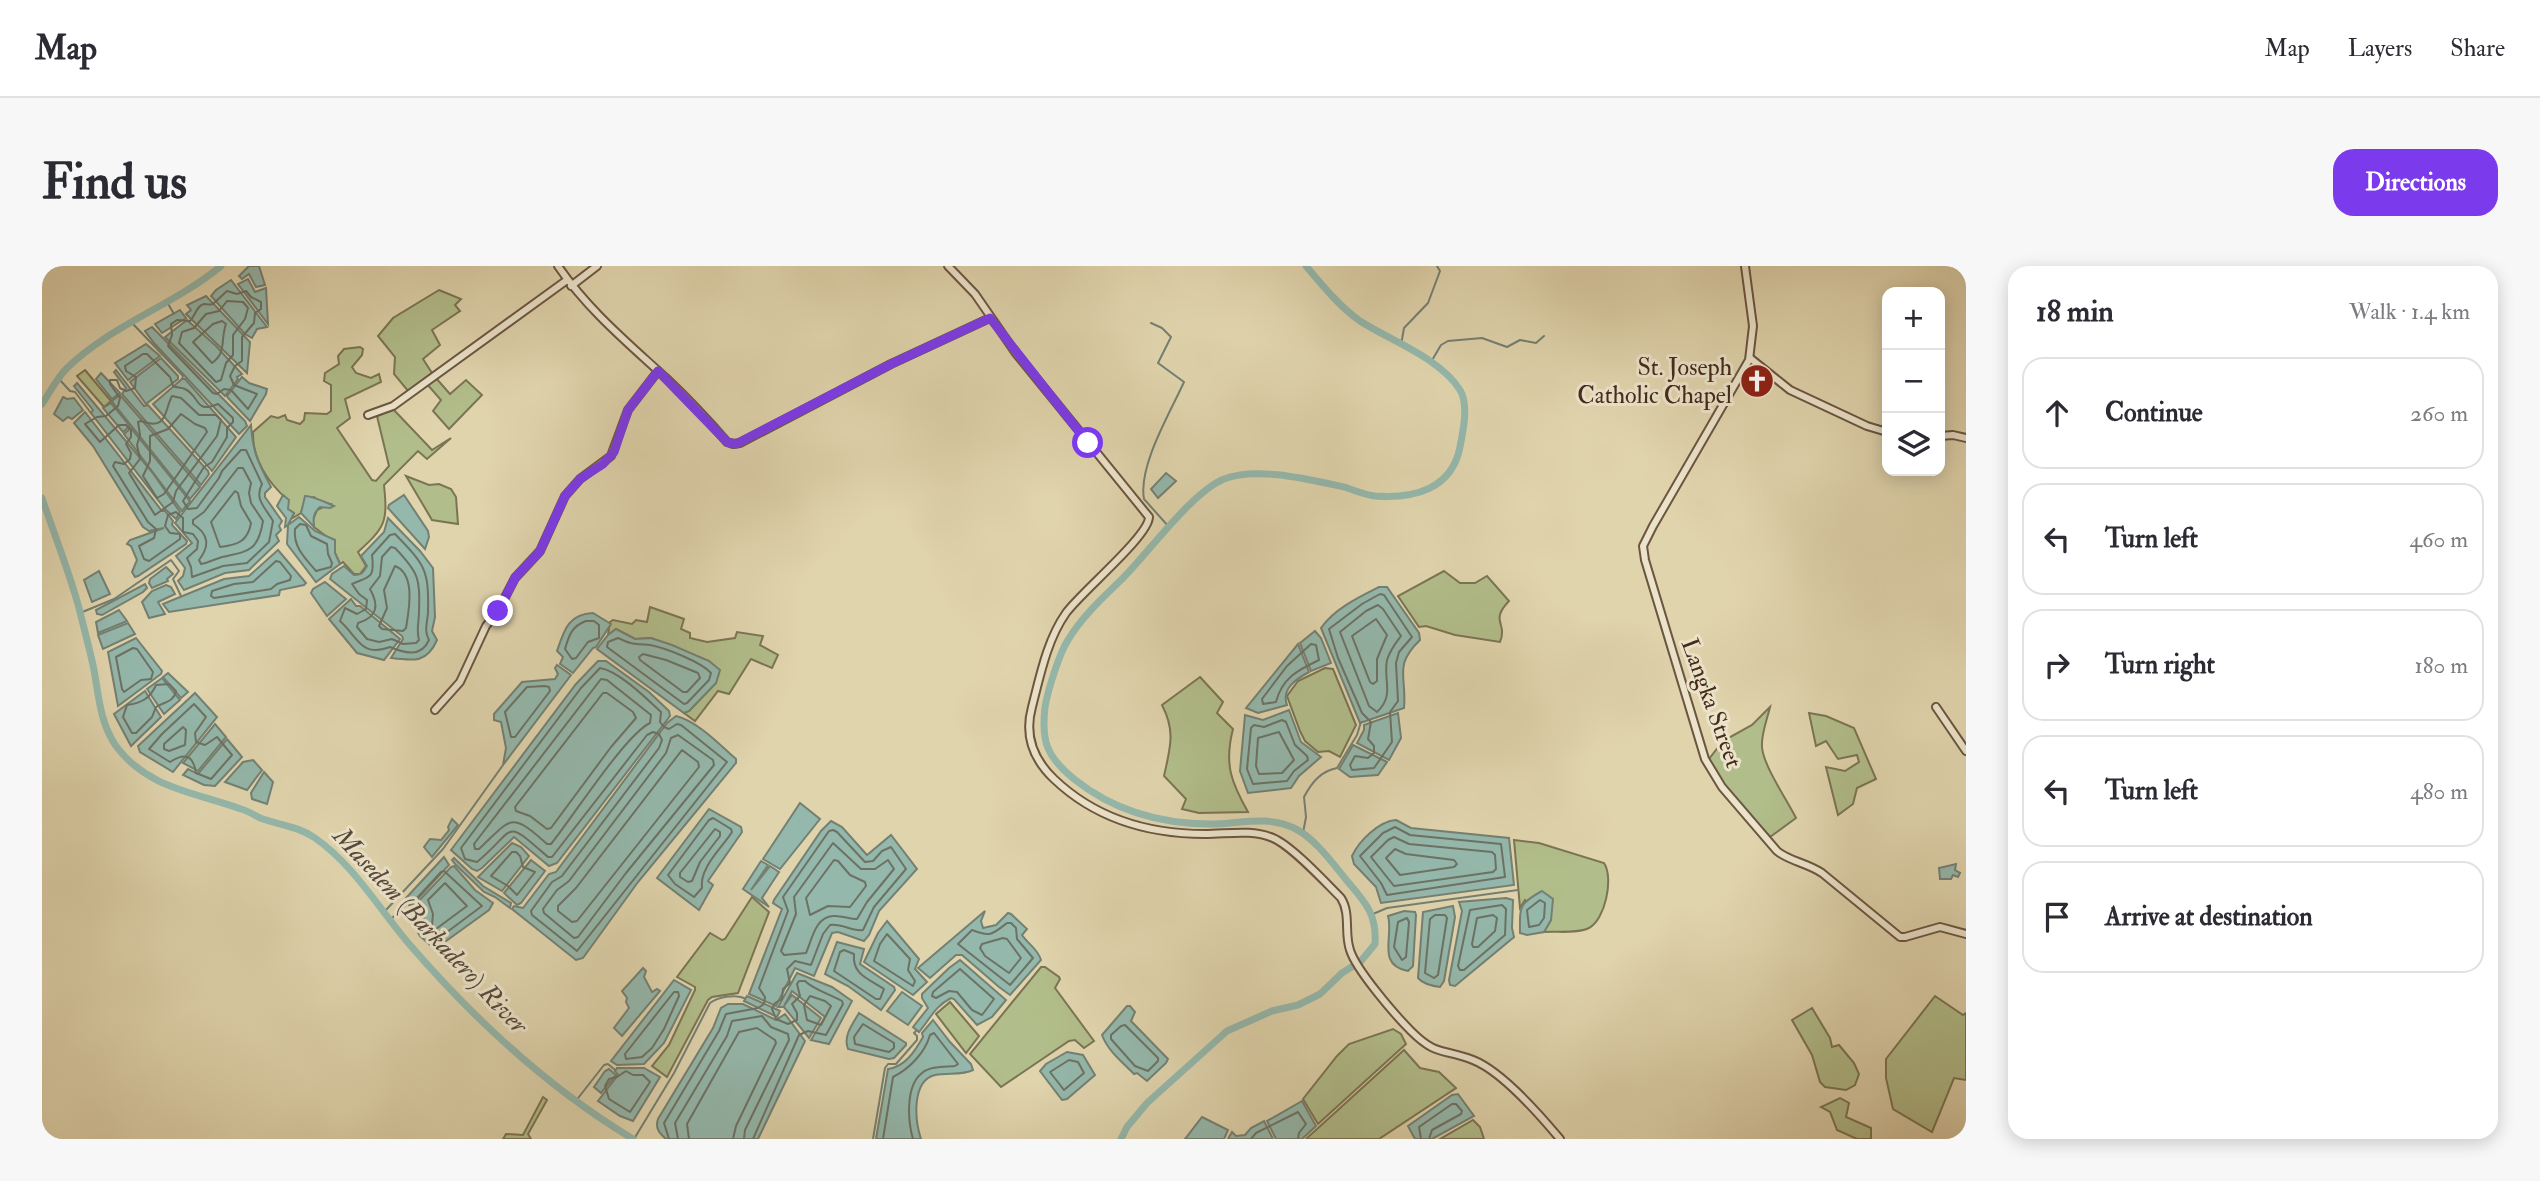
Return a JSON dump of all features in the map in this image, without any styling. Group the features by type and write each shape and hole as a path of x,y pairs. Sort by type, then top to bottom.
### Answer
{"street":[{"path":"558,266 569,283 596,313 658,371 727,442 736,444 901,359 990,318"},
{"path":"368,415 393,405 597,266"},
{"path":"948,266 975,294 990,318 1149,517 1149,523 1139,536 1075,601 1059,624 1040,671 1030,714 1028,735 1037,759 1080,801 1104,815 1127,823 1187,833 1244,832 1276,839 1341,898 1346,907 1350,952 1395,1013 1434,1050 1473,1060 1485,1067 1528,1103 1560,1139"},
{"path":"1745,266 1753,326 1750,358 1784,387 1882,430"},
{"name":"Langka Street","path":"1750,358 1643,546 1662,619 1684,683 1705,759 1722,787 1777,851 1822,873 1900,937 1940,927 1966,934"},
{"path":"435,710 460,682 486,626 498,611 515,578 540,551 565,496 580,479 603,464 614,452 628,410 658,371"},
{"path":"1945,436 1966,438"},
{"path":"1936,707 1966,751"}],"green space":[{"path":"439,290 461,299 455,305 460,311 432,330 440,345 423,359 432,373 408,391 394,374 395,357 378,336 393,318"},
{"path":"344,349 363,349 362,355 352,367 356,373 371,378 379,374 381,382 345,399 350,418 337,428 372,480 376,481 389,466 377,416 393,409 432,450 451,438 427,459 418,451 384,485 383,523 358,552 366,566 360,574 354,574 343,562 340,564 335,553 335,543 314,527 313,520 317,510 330,504 320,502 314,497 305,499 301,513 291,519 294,513 288,509 288,500 268,479 255,452 253,432 271,416 278,418 285,415 287,420 300,424 305,413 327,414 331,411 331,385 324,381 325,373 339,364 338,356"},
{"path":"85,370 111,401 104,407 77,376"},
{"path":"435,377 450,394 466,380 482,395 449,429 433,411 441,400 426,383"},
{"path":"406,476 429,485 439,484 451,489 456,497 458,524 432,520"},
{"path":"1444,571 1460,583 1475,583 1487,576 1509,601 1500,613 1500,642 1455,635 1426,626 1419,627 1398,596"},
{"path":"650,607 684,619 681,629 690,633 690,638 707,642 735,638 737,632 763,636 760,645 778,655 772,668 751,659 729,694 718,691 695,721 684,713 716,683 719,670 709,661 651,638 635,639 616,629 608,635 610,622 613,620 632,624 636,620 647,622"},
{"path":"1325,668 1333,669 1356,725 1340,757 1329,751 1318,752 1305,741 1287,696 1298,681"},
{"path":"1200,677 1223,702 1217,713 1233,729 1229,763 1233,782 1248,812 1199,813 1182,809 1186,799 1164,776 1170,748 1170,732 1162,705"},
{"path":"1770,707 1762,737 1763,754 1796,818 1770,837 1720,781 1709,759 1723,741 1752,725"},
{"path":"1809,713 1826,716 1854,728 1876,779 1857,788 1853,804 1838,815 1826,767 1845,771 1859,762 1857,755 1838,759 1826,741 1816,746"},
{"path":"1514,840 1539,843 1604,863 1608,888 1600,917 1595,924 1579,931 1544,932 1551,920 1525,900 1520,908"},
{"path":"752,897 769,912 738,993 708,1000 667,1077 652,1066 669,1045 695,990 695,987 677,977 710,933 725,939"},
{"path":"1041,967 1059,977 1055,988 1094,1041 1084,1048 1075,1040 1069,1041 1001,1087 970,1054"},
{"path":"1935,996 1963,1015 1966,1013 1966,1080 1954,1078 1932,1132 1893,1109 1886,1078 1886,1059"},
{"path":"950,1002 979,1036 966,1053 936,1014"},
{"path":"1812,1008 1830,1038 1832,1047 1839,1045 1854,1063 1859,1074 1855,1085 1846,1090 1825,1087 1820,1082 1812,1055 1792,1020"},
{"path":"1393,1029 1401,1034 1406,1044 1318,1124 1303,1099 1349,1044"},
{"path":"1404,1050 1420,1068 1439,1072 1456,1088 1379,1139 1306,1139"},
{"path":"543,1097 547,1100 528,1134 531,1139 503,1139 506,1134 523,1135"},
{"path":"1840,1098 1849,1103 1846,1117 1871,1128 1871,1139 1857,1139 1837,1130 1830,1112 1821,1107"},
{"path":"1473,1120 1480,1127 1484,1139 1440,1139"}],"water":[{"path":"249,266 259,266 265,285 256,287 249,274 242,279 239,276"},
{"path":"248,279 255,292 266,288 268,324 238,284"},
{"path":"231,280 267,327 257,329 252,338 245,334 211,296"},
{"path":"206,296 250,342 247,373 186,314 191,310 187,305"},
{"path":"180,310 186,318 162,333 155,324"},
{"path":"187,320 242,374 237,377 225,396 165,337"},
{"path":"152,327 245,421 247,426 239,434 154,343 145,331"},
{"path":"146,344 160,356 128,380 115,363"},
{"path":"161,358 178,379 146,404 130,382"},
{"path":"116,370 144,406 148,405 208,471 209,474 201,485 122,394 126,388 114,372"},
{"path":"101,373 120,393 112,399 96,379"},
{"path":"242,377 249,383 267,389 250,421 227,396"},
{"path":"185,379 236,437 212,471 153,404"},
{"path":"77,383 152,472 180,512 176,519 165,509 91,413 93,410 74,386"},
{"path":"120,395 200,487 190,499 114,404 112,401"},
{"path":"63,397 74,398 83,410 72,419 68,417 63,421 54,414"},
{"path":"111,403 130,426 123,432 103,408"},
{"path":"85,412 187,541 135,577 132,572 137,560 131,546 127,544 130,540 164,528 149,531 143,527 93,446 74,423"},
{"path":"251,425 257,458 271,487 265,497 282,521 279,526 281,530 276,535 279,541 249,570 225,573 184,590 178,581 185,568 176,556 192,543 175,523"},
{"path":"131,428 190,501 182,511 124,434"},
{"path":"1166,473 1176,481 1158,498 1151,489"},
{"path":"283,495 289,500 288,509 294,513 285,527 286,518 277,506"},
{"path":"404,495 428,531 425,549 388,508"},
{"path":"305,496 334,506 318,509 314,516 314,527 301,513"},
{"path":"299,517 315,531 335,540 335,553 340,564 316,582 287,544 288,525"},
{"path":"388,518 433,568 435,617 432,631 437,640 429,653 419,659 391,658 403,639 402,636 330,579 332,574 344,566 354,575 362,573 367,566 361,556 384,532"},
{"path":"278,550 306,583 304,585 280,590 279,595 169,612 163,604 224,579 249,576"},
{"path":"166,567 173,574 168,581 152,588 150,579"},
{"path":"99,571 110,594 92,602 84,580"},
{"path":"325,582 346,599 327,616 311,593"},
{"path":"145,584 147,588 143,592 102,615 97,614 96,610"},
{"path":"166,585 171,587 175,594 158,602 165,614 149,618 142,602 152,591"},
{"path":"1379,587 1387,587 1419,633 1420,640 1404,665 1404,708 1360,723 1321,628 1340,609"},
{"path":"351,599 356,606 360,606 400,639 384,660 357,653 329,619"},
{"path":"119,610 127,621 98,633 96,622"},
{"path":"593,613 611,624 596,647 573,673 560,664 563,657 557,651 572,620"},
{"path":"128,623 135,634 103,649 98,635"},
{"path":"616,629 635,639 651,638 709,661 720,670 716,683 684,713 597,649"},
{"path":"1315,631 1321,638 1331,663 1311,671 1300,643"},
{"path":"136,638 162,671 118,706 108,652"},
{"path":"1298,644 1309,672 1288,689 1287,705 1258,713 1246,708"},
{"path":"598,661 606,661 649,692 669,711 670,716 557,863 549,866 514,837 482,868 477,871 472,869 451,850 576,684"},
{"path":"557,665 571,675 503,765 506,748 501,722 494,720 494,714 522,682 555,679 558,674 555,668"},
{"path":"168,673 188,692 181,698 163,677"},
{"path":"162,678 180,700 164,714 147,689"},
{"path":"145,691 161,717 131,746 114,714"},
{"path":"195,693 217,717 173,772 140,752 138,746"},
{"path":"1289,710 1301,742 1321,757 1299,776 1291,788 1248,793 1240,771 1245,715 1263,720"},
{"path":"1398,713 1401,738 1389,760 1357,743 1364,725"},
{"path":"676,716 707,734 736,759 736,763 638,882 583,958 576,960 512,909 514,906 523,908 549,874 556,872 667,723"},
{"path":"215,724 226,737 198,771 183,763"},
{"path":"227,739 242,757 215,786 204,785 183,775 188,769 198,774"},
{"path":"1353,745 1387,762 1378,775 1350,777 1339,769"},
{"path":"253,760 262,770 247,790 225,782 243,762"},
{"path":"264,772 273,782 267,804 252,799 251,793"},
{"path":"800,803 820,819 780,869 763,859"},
{"path":"709,809 741,827 742,832 708,881 713,885 699,910 657,878"},
{"path":"452,819 458,825 432,857 424,847 430,839 441,840 449,830"},
{"path":"1396,820 1411,828 1509,838 1514,885 1381,903 1376,887 1354,864 1352,856 1370,833 1383,824"},
{"path":"831,821 842,827 867,855 891,835 917,869 879,911 864,941 838,932 832,933 814,976 795,968 776,1006 749,994 782,909 773,903 821,831"},
{"path":"512,843 521,847 529,856 502,891 478,877"},
{"path":"444,857 449,865 413,904 409,905 406,898"},
{"path":"454,858 483,886 511,903 510,908 484,892 456,865 452,860"},
{"path":"531,860 545,871 517,905 504,893"},
{"path":"761,861 768,865 751,890 770,866 779,872 762,898 769,907 743,889"},
{"path":"1956,864 1955,870 1960,873 1958,877 1953,875 1951,879 1940,879 1939,868"},
{"path":"454,866 475,890 493,903 489,910 435,949 420,936 414,926 418,917 413,907"},
{"path":"1542,891 1553,899 1551,920 1544,932 1527,935 1520,933 1520,917 1524,903"},
{"path":"1506,898 1513,900 1514,937 1455,986 1450,985 1462,911 1459,902"},
{"path":"1453,906 1455,917 1444,981 1440,987 1418,978 1423,912"},
{"path":"985,911 981,921 983,928 996,925 1008,913 1011,914 1027,929 1022,935 1041,960 1010,995 962,955 956,955 930,978 918,968"},
{"path":"1404,911 1415,912 1416,915 1413,966 1408,971 1392,963 1388,949 1388,916"},
{"path":"887,921 919,959 915,969 927,982 913,995 864,962"},
{"path":"837,942 864,949 860,964 894,987 895,990 881,1010 848,986 825,974"},
{"path":"960,960 1006,1000 992,1017 977,1025 951,998 937,1009 919,1032 913,1027 928,1008 922,994"},
{"path":"643,968 646,971 644,977 652,992 657,989 660,991 622,1036 614,1028 629,1008 622,991"},
{"path":"797,973 832,987 852,1001 829,1044 811,1040 825,1017 792,991 784,1006 792,995 821,1018 809,1038 784,1007 778,1007"},
{"path":"674,980 691,990 664,1043 644,1064 617,1065 611,1061"},
{"path":"902,992 922,1006 908,1025 887,1011"},
{"path":"747,996 780,1011 777,1017 744,1001"},
{"path":"728,1004 743,1004 776,1020 785,1014 805,1041 758,1139 666,1139 658,1130 658,1119 713,1028 721,1008"},
{"path":"1127,1006 1135,1012 1131,1021 1168,1059 1147,1081 1137,1073 1134,1074 1120,1061 1102,1035"},
{"path":"859,1013 906,1043 894,1058 848,1049 847,1035"},
{"path":"933,1020 971,1064 973,1070 935,1075 922,1085 918,1093 916,1112 921,1139 876,1139 888,1069 909,1058 923,1037 922,1033"},
{"path":"1067,1052 1083,1055 1095,1075 1067,1099 1062,1100 1040,1071 1046,1064"},
{"path":"617,1068 644,1068 660,1077 633,1121 620,1116 598,1101 618,1075 615,1071"},
{"path":"609,1069 616,1075 601,1093 594,1087"},
{"path":"1458,1094 1474,1116 1432,1139 1415,1139 1408,1126 1452,1095"},
{"path":"1302,1101 1316,1126 1302,1139 1276,1139 1267,1121"},
{"path":"1202,1117 1228,1130 1224,1139 1185,1139"},
{"path":"1264,1121 1273,1139 1228,1139 1232,1132 1236,1136 1245,1135"}],"waterway":[{"name":"Masedem (Barkadero) River","path":"42,404 63,372 84,353 203,280 221,266"},
{"name":"Masedem (Barkadero) River","path":"1121,1139 1127,1127 1147,1103 1227,1031 1320,994 1342,973 1361,961 1375,944 1374,925 1365,903 1324,852 1302,833 1274,822 1192,823 1138,814 1105,800 1065,771 1052,756 1044,730 1045,707 1051,682 1061,654 1074,631 1185,509 1212,486 1237,475 1267,474 1316,481 1371,495 1404,496 1440,482 1456,461 1464,418 1464,403 1460,390 1428,359 1360,321 1331,295 1306,266"},
{"path":"1401,345 1404,328 1428,303 1440,271 1437,266"},
{"path":"167,302 174,314"},
{"path":"132,323 183,376 182,379"},
{"path":"1151,323 1162,328 1171,337 1158,363 1184,382 1156,440 1143,486 1144,499 1169,527"},
{"path":"1431,362 1441,345 1448,341 1482,338 1507,347 1520,340 1536,343 1544,336"},
{"path":"59,379 70,391 75,392 91,413"},
{"name":"Masedem (Barkadero) River","path":"42,498 79,608 103,719 116,746 143,772 157,780 295,828 315,838 354,874 410,945 486,1025 571,1098 633,1139"},
{"path":"80,613 114,599 171,560 179,571 173,579 181,596"},
{"path":"1303,833 1306,817 1304,797 1317,778 1337,768 1357,735 1361,722"},
{"path":"385,911 443,849 503,765"},
{"path":"1373,914 1387,908 1518,890"},
{"path":"391,919 408,903"},
{"path":"634,1139 674,1073 710,1003 727,997 744,998"},
{"path":"873,1139 885,1068 888,1064 896,1064 917,1040 914,1033 916,1031"},
{"path":"575,1102 604,1065 608,1064 615,1070"}],"place":[{"name":"St. Joseph Catholic Chapel","path":"1757,381"}],"route":[{"path":"498,611 515,578 540,551 565,496 580,479 603,464 614,452 628,410 658,371 727,442 736,444 891,364 990,318 1088,443"}]}
